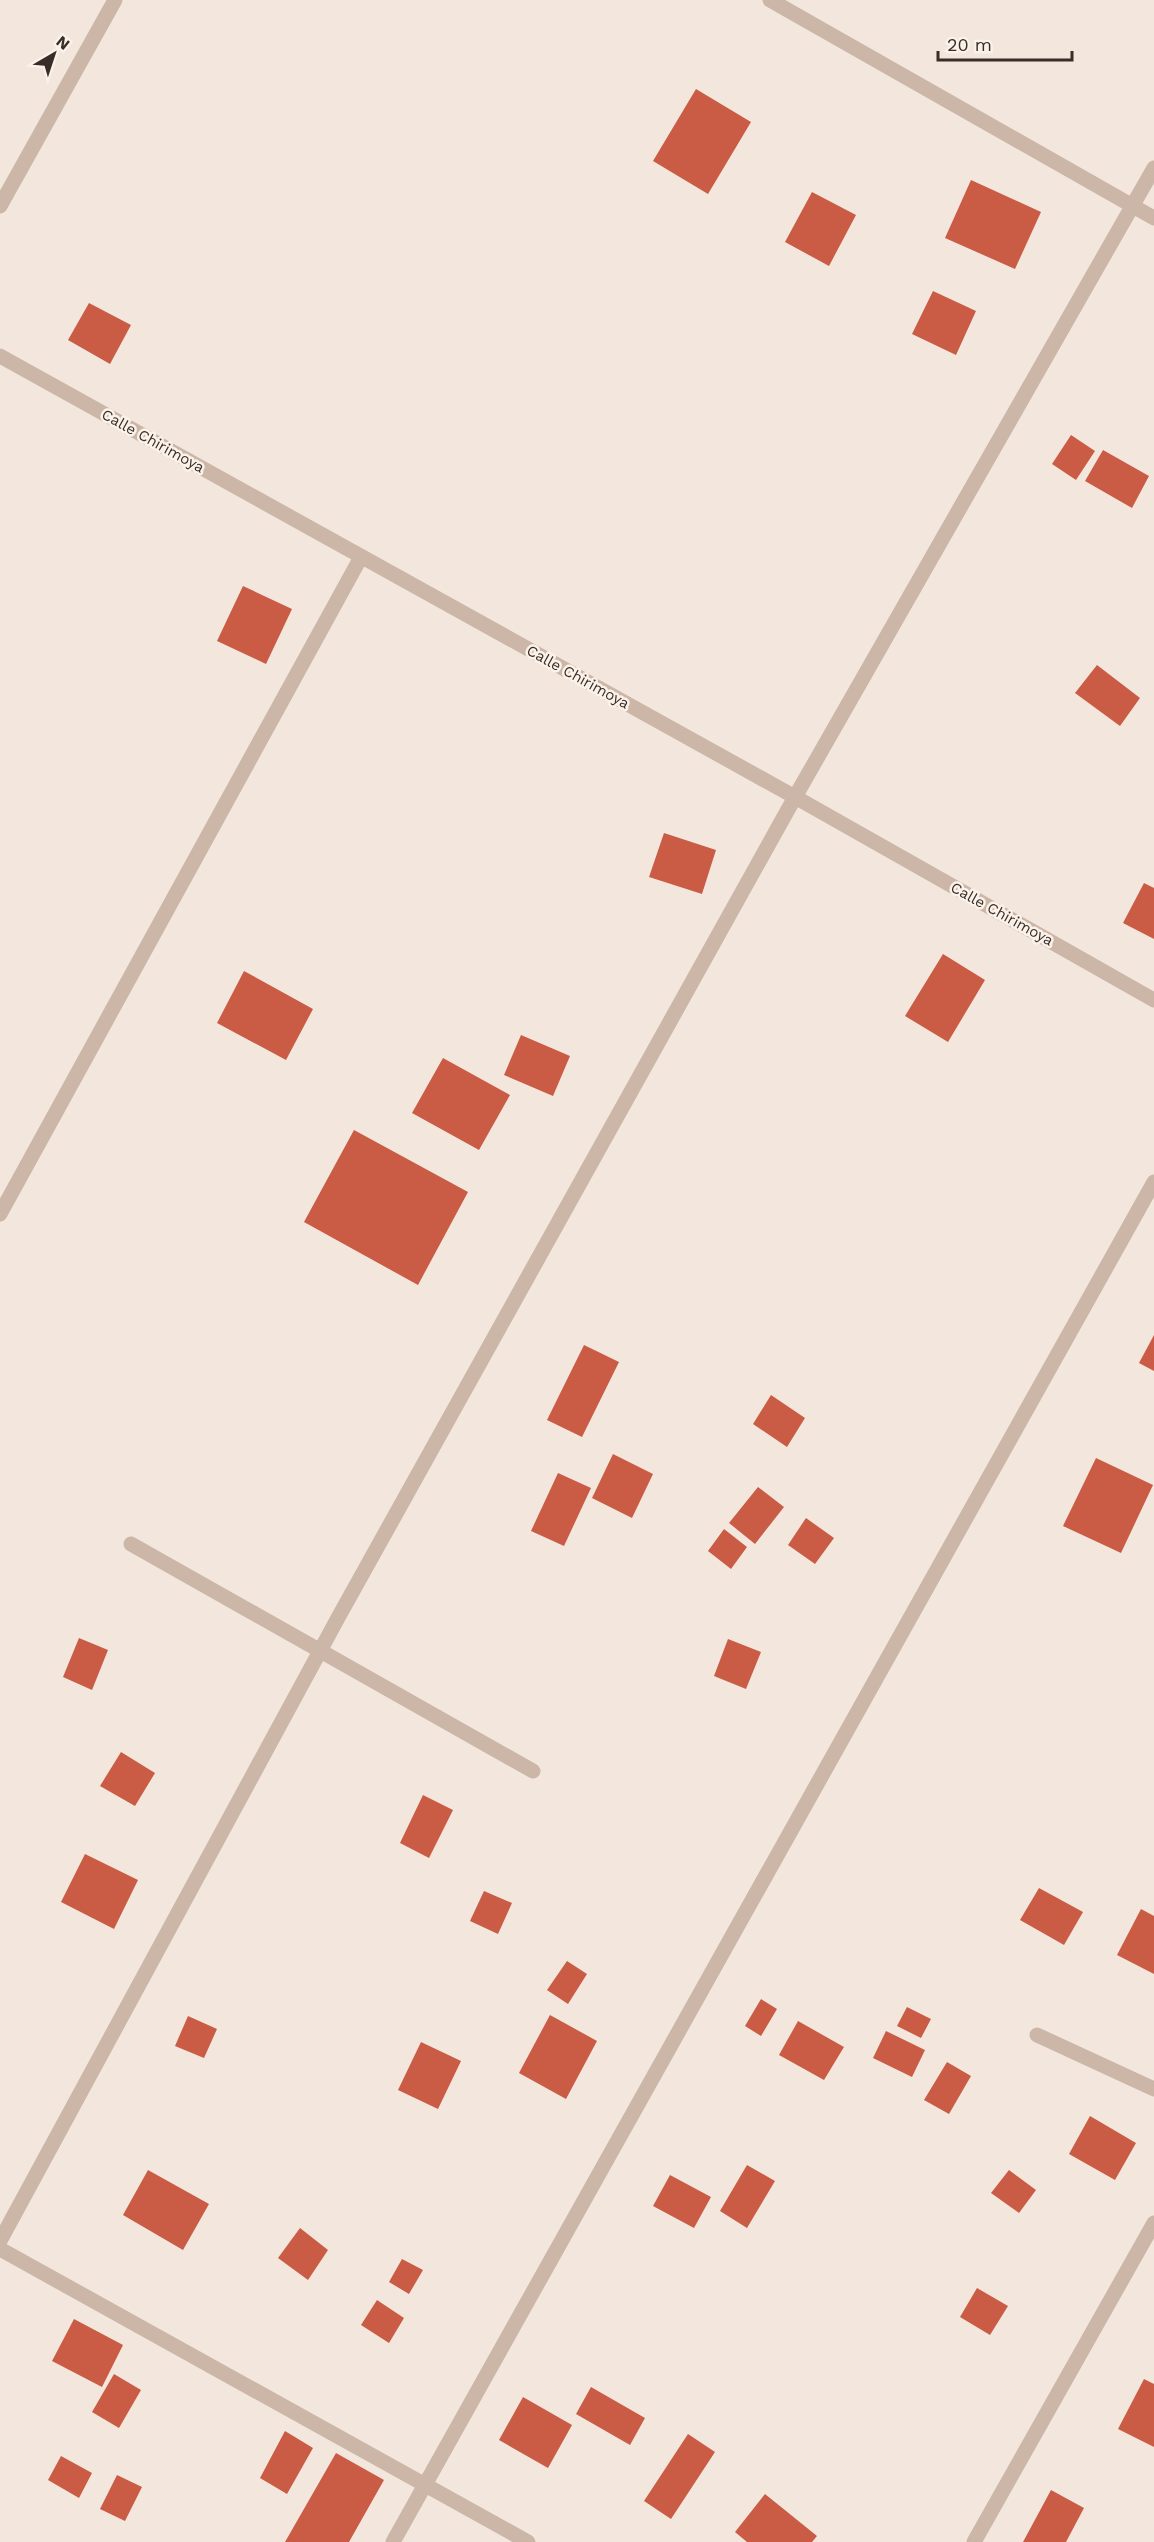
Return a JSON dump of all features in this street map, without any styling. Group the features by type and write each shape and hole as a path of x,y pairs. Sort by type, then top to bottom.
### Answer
{"street":[{"path":"0,206 115,0"},
{"path":"770,0 1154,218"},
{"path":"0,2241 320,1652 795,797 1154,168"},
{"name":"Calle Chirimoya","path":"0,356 795,797 1154,1000"},
{"path":"0,1214 361,556"},
{"path":"393,2542 1154,1182"},
{"path":"131,1544 533,1771"},
{"path":"1037,2035 1154,2089"},
{"path":"974,2542 1154,2223"},
{"path":"0,2249 528,2542"}],"building":[{"path":"696,89 751,122 708,194 653,161"},
{"path":"971,180 1041,212 1015,269 945,238"},
{"path":"812,192 856,215 829,266 785,242"},
{"path":"933,291 976,311 956,355 912,334"},
{"path":"89,303 131,325 110,364 68,340"},
{"path":"1071,435 1095,451 1076,480 1052,464"},
{"path":"1103,450 1149,476 1132,508 1085,481"},
{"path":"243,586 292,609 266,664 217,641"},
{"path":"1097,665 1140,698 1120,726 1075,693"},
{"path":"664,833 716,850 702,894 649,877"},
{"path":"1144,883 1154,888 1154,939 1123,923"},
{"path":"943,954 985,980 948,1042 905,1016"},
{"path":"244,971 313,1009 286,1060 217,1023"},
{"path":"521,1035 570,1056 553,1096 504,1075"},
{"path":"443,1058 510,1095 479,1150 412,1113"},
{"path":"354,1130 468,1192 418,1285 304,1222"},
{"path":"1154,1335 1154,1371 1139,1363"},
{"path":"584,1345 619,1362 582,1437 547,1420"},
{"path":"771,1395 805,1418 787,1447 753,1424"},
{"path":"613,1454 653,1474 632,1518 592,1498"},
{"path":"1096,1458 1153,1485 1121,1553 1063,1526"},
{"path":"558,1473 591,1488 564,1546 531,1531"},
{"path":"758,1487 784,1507 755,1544 729,1523"},
{"path":"806,1518 834,1538 815,1564 788,1545"},
{"path":"724,1529 747,1547 731,1569 708,1551"},
{"path":"79,1638 108,1650 92,1690 63,1677"},
{"path":"728,1639 761,1652 746,1689 714,1676"},
{"path":"121,1752 155,1773 135,1806 100,1786"},
{"path":"423,1795 453,1810 429,1858 400,1843"},
{"path":"85,1854 138,1880 114,1929 61,1902"},
{"path":"1039,1888 1083,1912 1064,1945 1020,1920"},
{"path":"484,1891 512,1903 498,1934 470,1921"},
{"path":"1141,1909 1154,1916 1154,1974 1117,1955"},
{"path":"567,1961 587,1974 568,2004 547,1990"},
{"path":"761,1999 777,2009 761,2036 745,2026"},
{"path":"907,2007 931,2019 921,2038 897,2026"},
{"path":"550,2015 597,2041 566,2099 519,2073"},
{"path":"188,2016 217,2029 204,2058 175,2046"},
{"path":"798,2021 844,2047 824,2080 779,2055"},
{"path":"886,2031 925,2050 912,2077 873,2058"},
{"path":"421,2042 461,2061 438,2109 398,2090"},
{"path":"947,2062 971,2076 949,2114 924,2100"},
{"path":"1090,2116 1136,2143 1115,2180 1069,2154"},
{"path":"747,2165 775,2181 747,2228 720,2211"},
{"path":"148,2170 209,2204 183,2250 123,2215"},
{"path":"1009,2170 1036,2190 1019,2213 991,2193"},
{"path":"670,2175 711,2197 694,2228 653,2206"},
{"path":"300,2228 328,2250 308,2280 278,2258"},
{"path":"402,2259 423,2270 409,2294 389,2282"},
{"path":"977,2288 1008,2306 990,2335 960,2317"},
{"path":"377,2300 404,2318 389,2343 361,2325"},
{"path":"74,2319 123,2345 102,2387 52,2361"},
{"path":"114,2374 141,2390 119,2428 92,2412"},
{"path":"1144,2379 1154,2384 1154,2447 1118,2429"},
{"path":"591,2387 645,2418 630,2445 576,2414"},
{"path":"523,2397 572,2425 548,2468 499,2440"},
{"path":"285,2431 313,2448 287,2494 260,2478"},
{"path":"688,2434 715,2452 671,2519 644,2501"},
{"path":"336,2453 384,2480 349,2542 285,2542"},
{"path":"61,2456 92,2473 79,2498 48,2480"},
{"path":"117,2475 142,2487 125,2521 100,2509"},
{"path":"1051,2490 1084,2508 1066,2542 1023,2542"},
{"path":"765,2494 817,2536 812,2542 747,2542 735,2532"}]}
